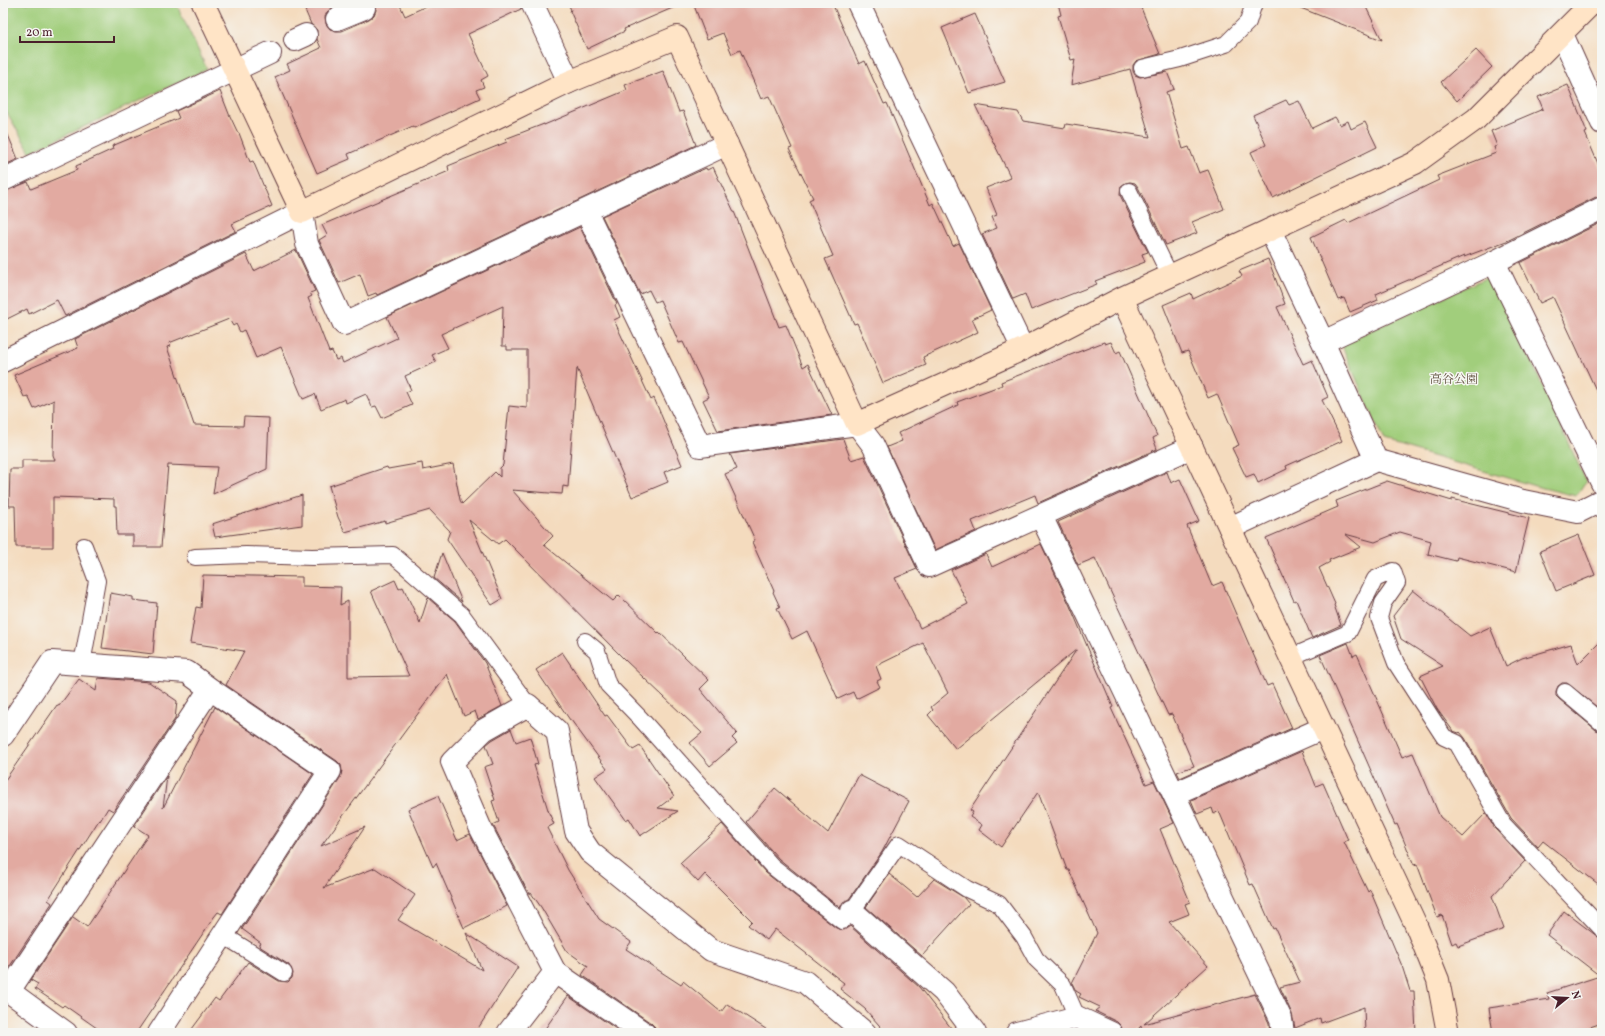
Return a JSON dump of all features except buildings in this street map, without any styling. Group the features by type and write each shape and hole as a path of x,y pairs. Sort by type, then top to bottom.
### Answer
{"street":[{"path":"203,3 236,69 302,212 306,244 344,324 727,144"},
{"path":"532,3 569,82"},
{"path":"586,211 700,446 858,424 1023,350 1122,298 1415,163 1476,119 1592,3"},
{"path":"862,4 1023,350"},
{"path":"337,19 367,5"},
{"path":"1562,34 1602,123"},
{"path":"3,361 302,212 569,82 677,37 858,424 873,445 929,566 1192,447"},
{"path":"3,180 270,52"},
{"path":"1323,342 1494,262 1602,208"},
{"path":"1270,230 1323,342 1376,460"},
{"path":"1494,262 1602,483"},
{"path":"1122,298 1416,923 1438,980 1448,1033"},
{"path":"1230,528 1376,460 1523,501 1578,512 1602,500"},
{"path":"1041,516 1281,1019 1283,1033"},
{"path":"3,735 52,662 187,672 330,771 159,1033"},
{"path":"66,1033 6,989 210,689"},
{"path":"644,1033 555,972 480,827 452,762 484,730 528,705 557,731 576,831 590,852 711,950 805,982 865,1033"},
{"path":"1174,794 1323,728"},
{"path":"852,911 944,992 975,1033"},
{"path":"508,1033 555,972"},
{"path":"1017,1033 1077,1017 1111,1033"}],"lane":[{"path":"1142,68 1180,59 1226,44 1248,22 1254,3"},
{"path":"1128,191 1170,276"},
{"path":"82,664 97,581 84,546"},
{"path":"195,557 246,555 312,557 393,555 462,615 528,705"},
{"path":"1291,657 1348,632 1375,579 1393,571 1397,583 1383,604 1379,618 1396,663 1444,737 1457,743 1503,824 1602,929"},
{"path":"585,641 597,651 608,685 640,718 772,866 842,921 852,911 899,844 967,889 999,904 1024,936 1036,959 1063,985 1077,1017"},
{"path":"1565,692 1602,723"},
{"path":"223,935 284,973"}],"green space":[{"path":"3,3 176,3 207,69 30,152 3,106"},
{"name":"高谷公園","path":"1492,275 1586,481 1576,496 1535,486 1384,442 1341,344"}]}
